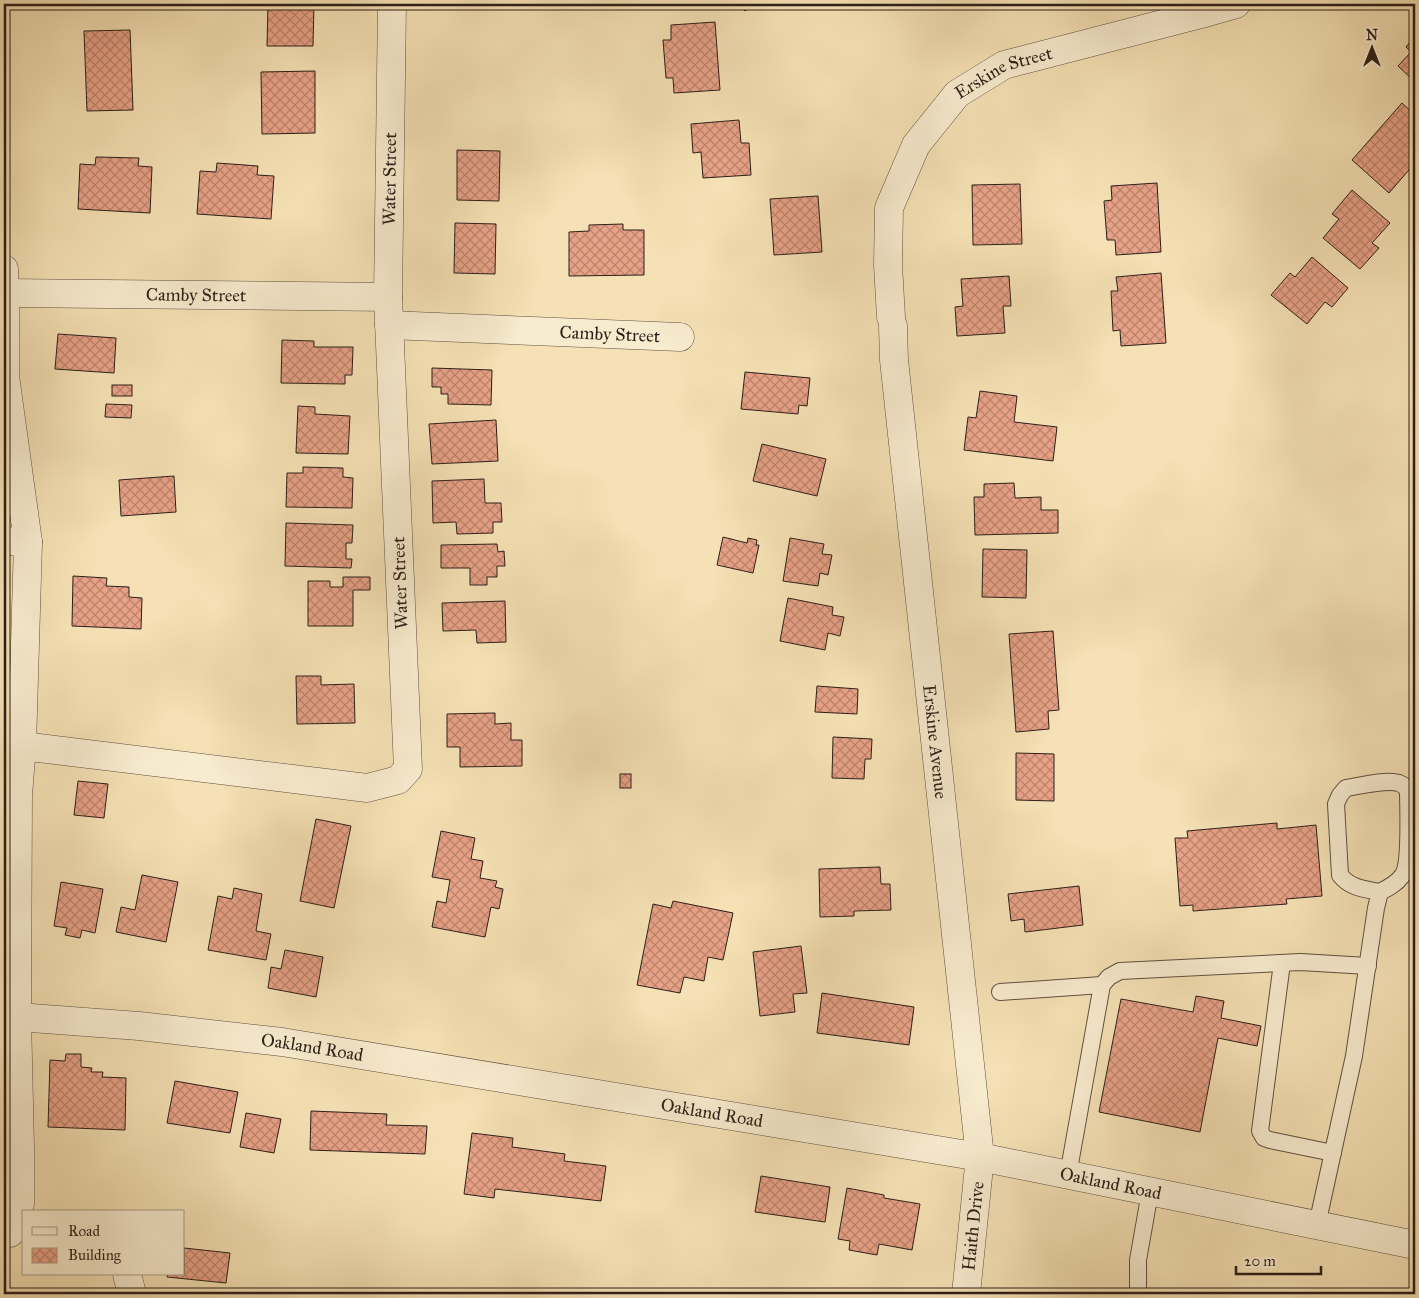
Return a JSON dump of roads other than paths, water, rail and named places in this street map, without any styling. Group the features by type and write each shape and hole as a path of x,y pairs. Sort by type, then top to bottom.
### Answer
{"street":[{"name":"Water Street","path":"22,746 366,788 398,780 408,769 388,296 392,4"},
{"name":"Erskine Street","path":"888,266 888,208 916,145 957,94 1004,65 1236,4"},
{"name":"Erskine Avenue","path":"888,266 894,360 980,1158"},
{"name":"Camby Street","path":"5,281 388,296"},
{"path":"5,281 5,376 16,542 22,746 11,795 10,1016 20,1148 20,1204 12,1233"},
{"name":"Camby Street","path":"389,325 680,337"},
{"name":"Oakland Road","path":"10,1016 139,1026 282,1042 980,1158 1415,1245"},
{"name":"Haith Drive","path":"966,1294 980,1158"},
{"path":"128,1276 132,1294"}],"lane":[{"path":"1317,1225 1354,1056 1376,908 1380,892 1392,886 1403,875 1407,862 1408,791 1400,783 1388,782 1346,788 1336,804 1340,875 1345,882 1358,888 1380,892"},
{"path":"1068,1175 1102,985 1109,976 1120,971 1300,962 1368,966"},
{"path":"1282,963 1260,1131 1264,1138 1270,1140 1333,1153"},
{"path":"1000,992 1102,985"},
{"path":"1138,1294 1138,1260 1150,1192"}]}
